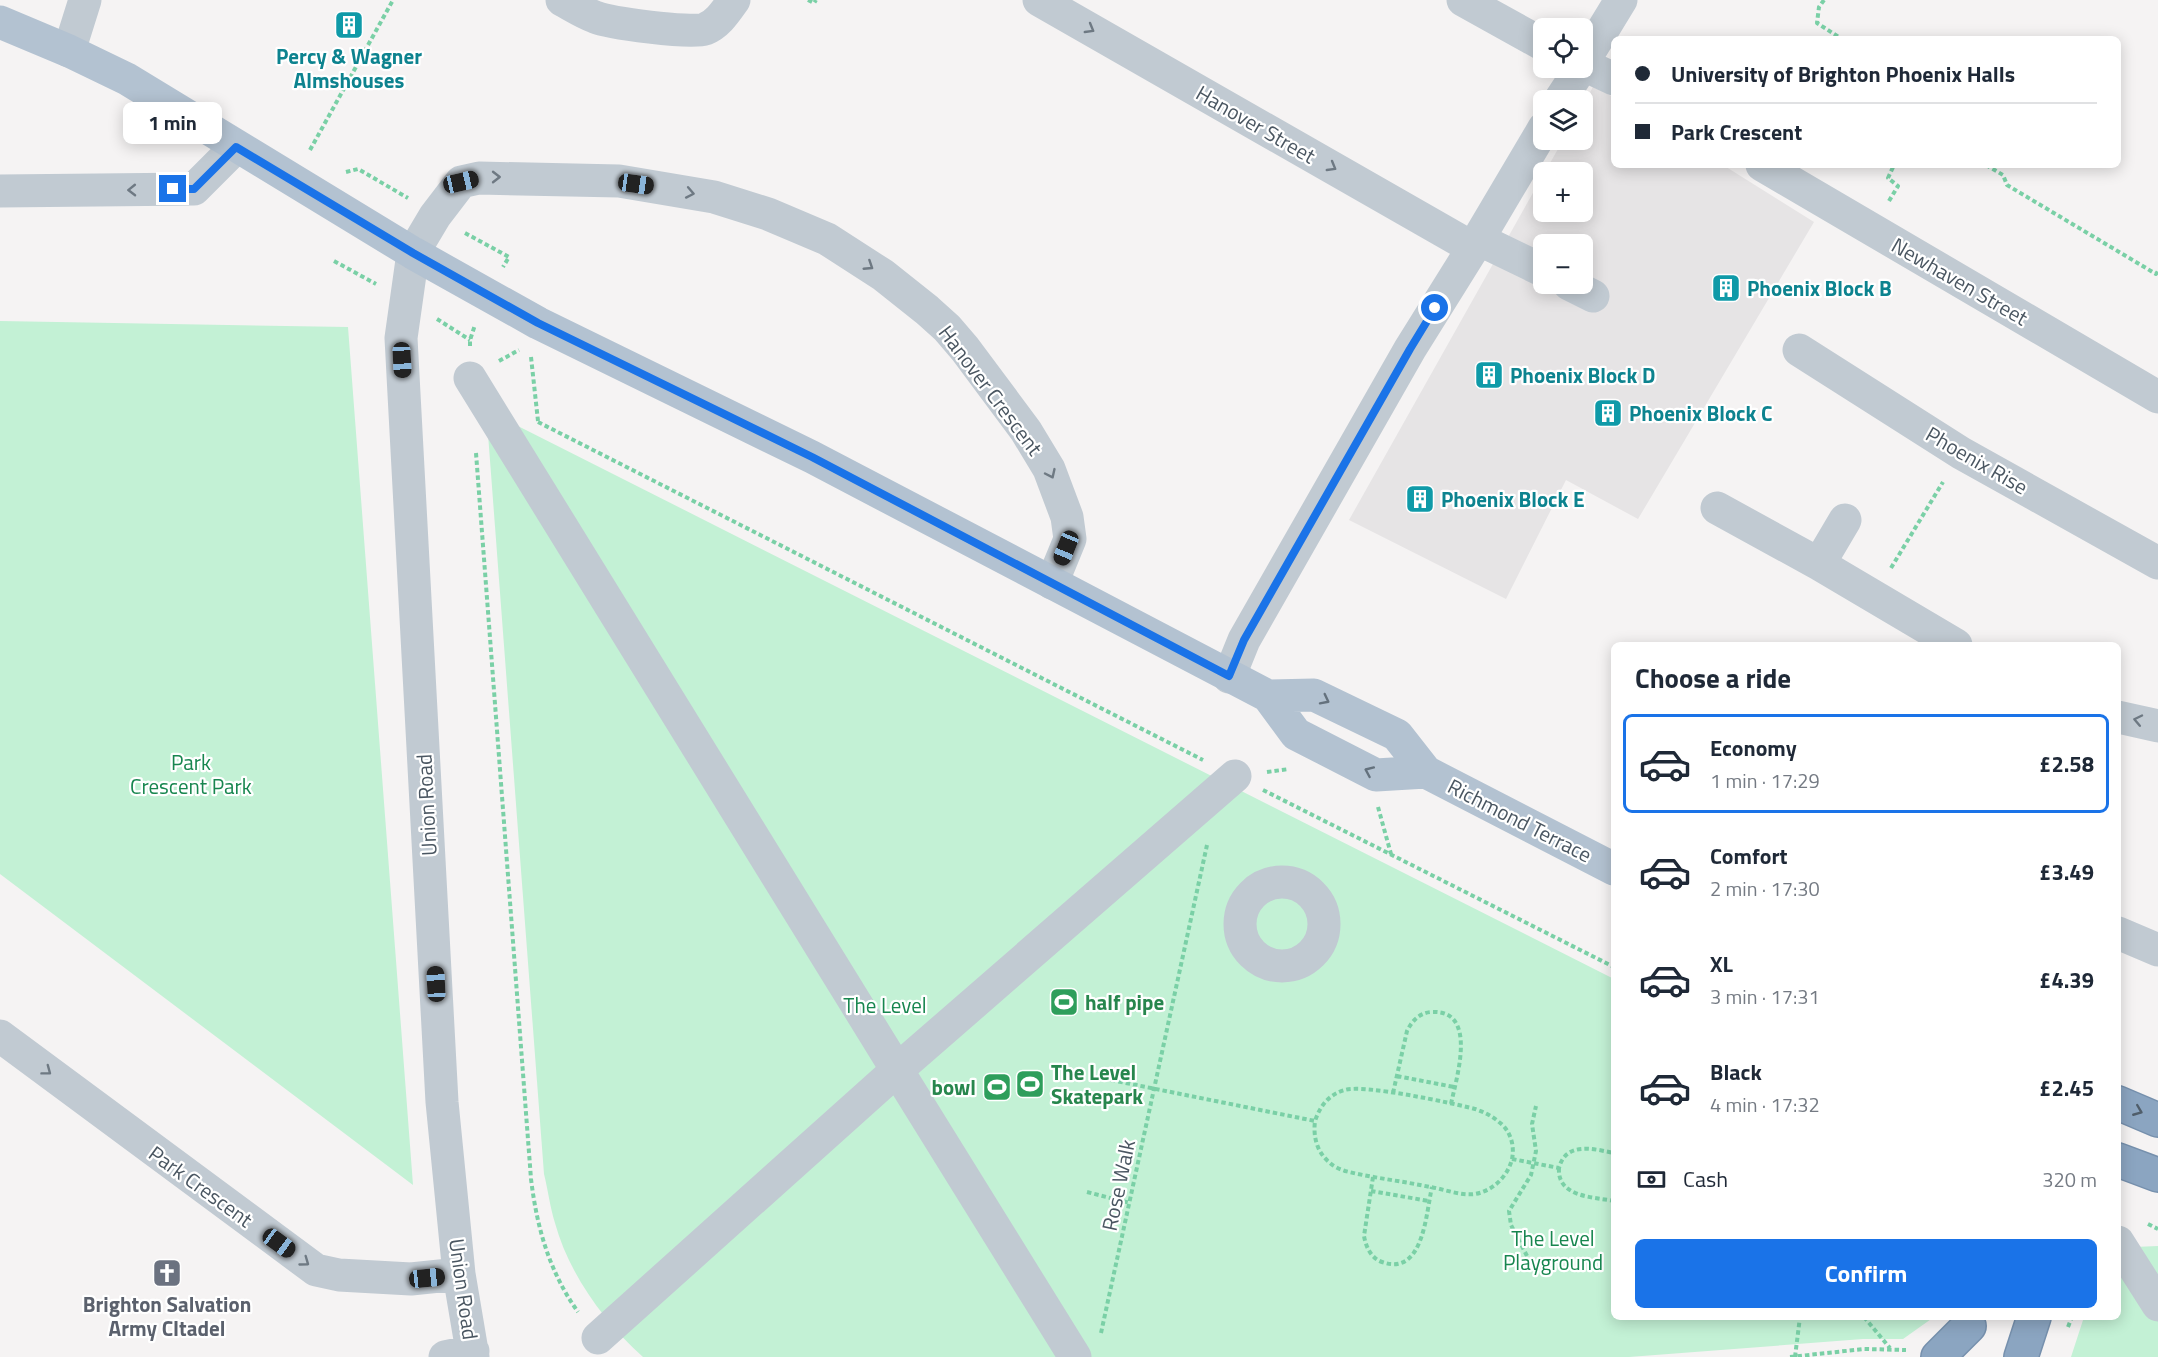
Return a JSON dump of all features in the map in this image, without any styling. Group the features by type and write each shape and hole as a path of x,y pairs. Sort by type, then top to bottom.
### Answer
{"highway":[{"path":"2121,1104 2158,1119"},
{"path":"2121,1161 2158,1175"},
{"path":"2021,1357 2033,1320"},
{"path":"1938,1357 1971,1333"}],"main road":[{"name":"Richmond Terrace","path":"0,22 127,79 413,253 487,293 533,334 812,457 1268,696 1296,734 1376,776 1426,772"},
{"name":"Richmond Terrace","path":"1268,696 1314,695 1397,735 1426,772 1611,866"}],"street":[{"path":"69,51 85,0"},
{"path":"562,0 597,18 658,28 694,31 705,29 716,22 726,13 734,0"},
{"name":"Hanover Street","path":"1039,0 1475,243 1533,267"},
{"path":"1463,0 1533,39"},
{"path":"1593,47 1621,0"},
{"path":"1593,70 1611,78"},
{"path":"1229,676 1244,640 1410,349 1533,146"},
{"path":"0,191 194,189 236,147"},
{"name":"Newhaven Street","path":"1767,168 2158,397"},
{"name":"Hanover Crescent","path":"413,253 435,216 461,182 497,177 619,181 672,189 714,197 768,214 827,239 883,275 947,328 1026,431 1049,469 1067,517 1070,539 1052,583"},
{"name":"Union Road","path":"413,253 401,338 442,1102 467,1356"},
{"name":"Phoenix Rise","path":"1799,350 1961,453 2158,563"},
{"path":"470,378 1075,1357"},
{"path":"1717,508 1819,564 1951,642"},
{"path":"1819,564 1845,520"},
{"path":"2121,718 2158,726"},
{"path":"598,1338 897,1070 1235,776"},
{"path":"2121,934 2158,950"},
{"name":"Park Crescent","path":"0,1036 316,1270 339,1275 411,1279 459,1274"},
{"path":"2121,1247 2157,1303"}],"path":[{"path":"293,180 393,0"},
{"path":"808,0 814,3 816,0"},
{"path":"1824,0 1819,7 1817,23 1837,36"},
{"path":"1991,168 2003,175 2007,185 2156,274 2158,271"},
{"path":"470,378 470,340 487,293"},
{"path":"470,378 533,334"},
{"path":"533,334 531,355 538,422"},
{"path":"529,416 1611,965"},
{"path":"476,449 531,1179 540,1233 551,1265 565,1293 598,1338"},
{"path":"1873,596 1925,512"},
{"name":"Rose Walk","path":"1100,1335 1211,836"},
{"path":"1393,1093 1410,1024 1419,1016 1431,1012 1438,1013 1455,1022 1461,1034 1462,1044 1451,1104"},
{"path":"1397,1076 1454,1087"},
{"path":"1111,1080 1315,1121"},
{"path":"1355,1088 1451,1104 1476,1110 1500,1122 1505,1126 1511,1140 1512,1159 1504,1177 1482,1192 1461,1194 1343,1170 1325,1159 1316,1141 1315,1121 1324,1102 1344,1090 1355,1088"},
{"path":"1527,1256 1511,1225 1509,1211 1532,1175 1536,1144 1532,1124 1536,1106"},
{"path":"1611,1152 1576,1149 1563,1158 1559,1167 1560,1179 1570,1191 1611,1201"},
{"path":"1512,1159 1559,1167"},
{"path":"1373,1177 1364,1236 1372,1255 1383,1263 1400,1263 1412,1257 1417,1251 1432,1187"},
{"path":"1371,1191 1429,1200"},
{"path":"1087,1192 1130,1203"},
{"path":"1795,1357 1800,1320"},
{"path":"1867,1320 1890,1348"},
{"path":"1790,1357 1890,1348 1906,1350"}],"shaded area":[{"path":"1594,85 1611,96 1611,168 1728,168 1814,222 1638,519 1566,480 1506,599 1349,520 1533,193 1533,222 1593,222 1593,162 1551,162 1557,150 1593,150 1591,90"}],"green space":[{"name":"Park Crescent Park","path":"0,321 348,327 413,1185 0,874"},
{"name":"The Level","path":"510,422 1611,977 1611,1320 1930,1320 1903,1339 1863,1339 1629,1357 643,1357 602,1313 569,1261 553,1217 544,1174 488,434"},
{"path":"2158,1246 2158,1357 2071,1357 2083,1320 2121,1320 2121,1254 2134,1247"}],"place":[{"name":"Percy & Wagner Almshouses","path":"349,25"},
{"name":"Phoenix Block B","path":"1726,288"},
{"name":"Phoenix Block D","path":"1489,375"},
{"name":"Phoenix Block C","path":"1608,413"},
{"name":"Phoenix Block E","path":"1420,499"},
{"name":"half pipe","path":"1064,1002"},
{"name":"The Level Skatepark","path":"1030,1084"},
{"name":"bowl","path":"997,1087"},
{"name":"Brighton Salvation Army CItadel","path":"167,1273"}],"route":[{"path":"173,189 194,189 236,147 302,184 413,253 538,323 812,457 1229,676 1244,640 1435,308"}],"park label":[{"name":"The Level Playground","path":"1553,1250"}]}
